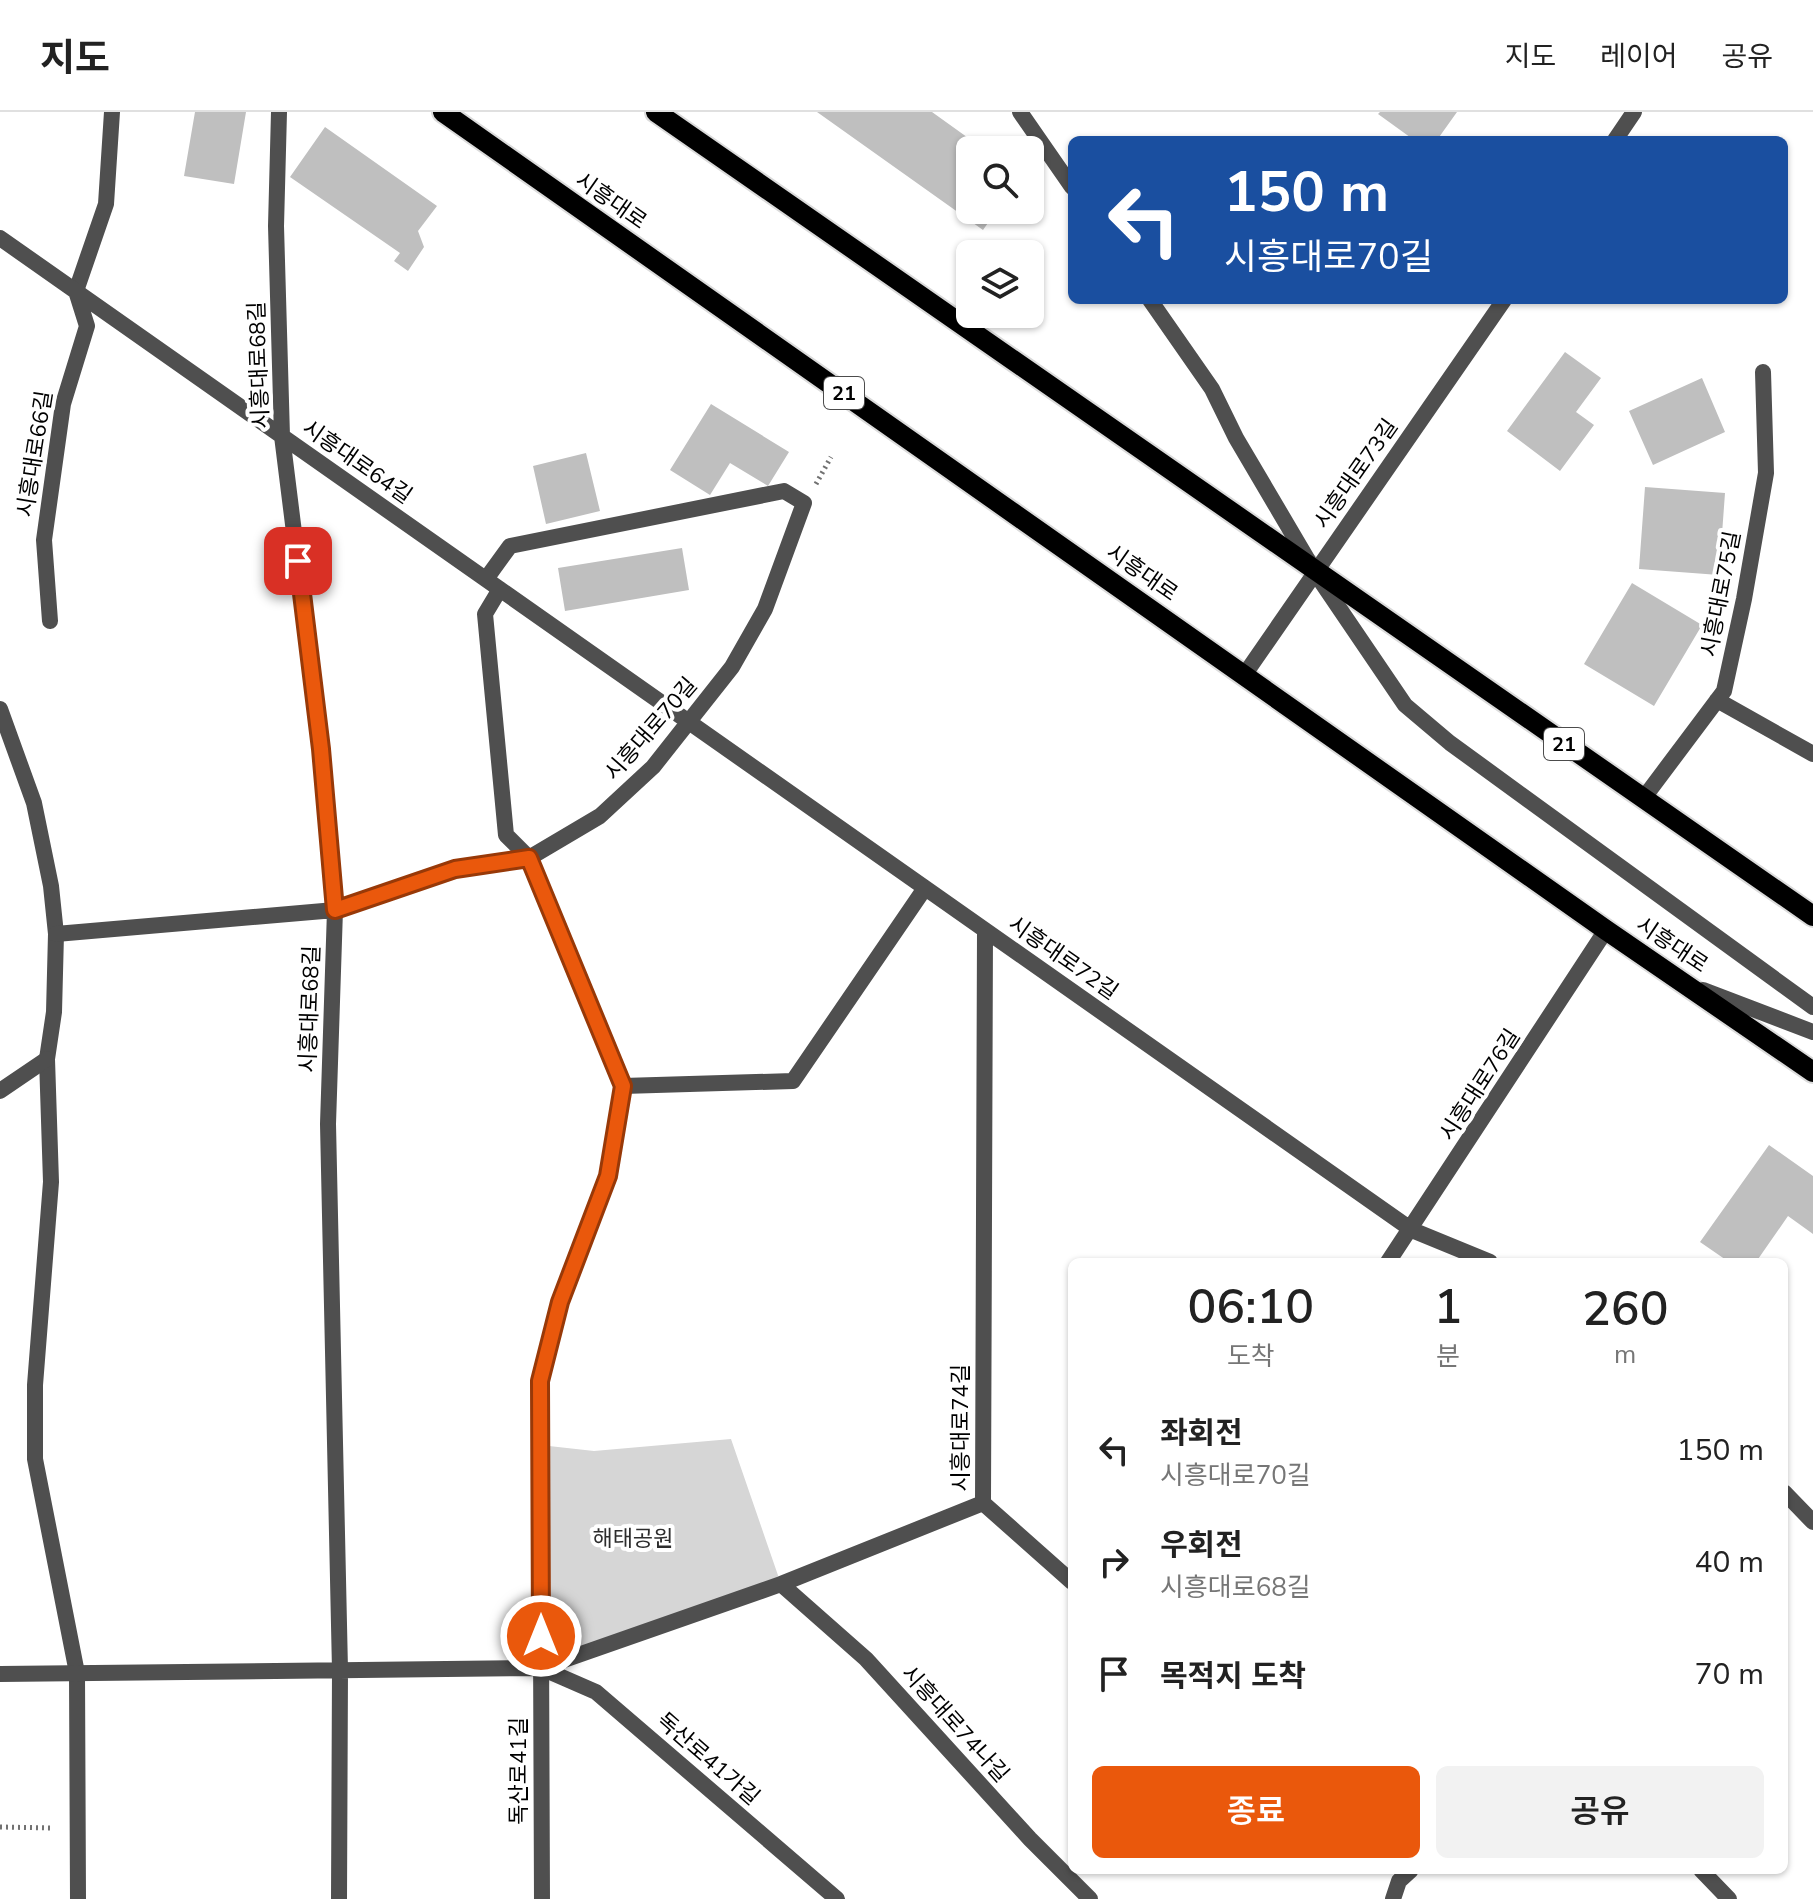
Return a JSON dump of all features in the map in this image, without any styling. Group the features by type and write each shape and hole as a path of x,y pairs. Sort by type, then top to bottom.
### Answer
{"main road":[{"name":"시흥대로","path":"443,112 1606,930 1813,1072"},
{"name":"21","path":"656,112 1813,916"}],"street":[{"path":"76,291 106,204 112,112"},
{"name":"시흥대로68길","path":"279,112 276,226 282,436 321,749 335,910 328,1124 340,1670 339,1899"},
{"path":"1020,112 1068,181"},
{"path":"1618,136 1634,112"},
{"name":"시흥대로64길","path":"0,238 689,722"},
{"name":"시흥대로66길","path":"50,621 44,540 63,404 87,326 76,291"},
{"path":"1153,304 1212,389 1236,438 1315,572 1405,705 1450,743 1813,1007"},
{"name":"시흥대로73길","path":"1245,674 1501,304"},
{"name":"시흥대로75길","path":"1643,799 1724,691 1766,473 1763,372"},
{"name":"시흥대로70길","path":"56,934 335,910 455,869 529,858 600,816 653,767 732,667 765,609 804,503 784,491 510,546 493,584"},
{"path":"493,584 485,614 506,835 529,858 623,1086 793,1081 925,888"},
{"path":"1717,700 1813,754"},
{"path":"0,709 34,803 51,886 56,934 54,1012 47,1059 51,1182 35,1385 35,1459 77,1673 78,1899"},
{"name":"시흥대로72길","path":"689,722 1412,1230 1480,1258"},
{"name":"시흥대로74길","path":"541,1668 781,1584 983,1503 985,930"},
{"name":"시흥대로76길","path":"1391,1258 1606,930"},
{"path":"1686,983 1813,1032"},
{"path":"0,1091 47,1059"},
{"name":"독산로41길","path":"542,1899 540,1381 560,1302 608,1176 623,1086"},
{"path":"1788,1496 1813,1522"},
{"path":"983,1503 1068,1578"},
{"name":"시흥대로74나길","path":"781,1584 866,1659 1030,1839 1090,1899"},
{"path":"0,1674 541,1668"},
{"name":"독산로41가길","path":"541,1668 596,1692 837,1899"},
{"path":"1393,1899 1399,1874"},
{"path":"1705,1874 1729,1899"}],"path":[{"path":"0,1827 78,1828"}],"green space":[{"name":"해태공원","path":"731,1439 781,1584 541,1668 540,1445 594,1451"}],"building":[{"path":"195,112 246,112 234,184 184,176"},
{"path":"817,112 932,112 965,136 956,136 956,211"},
{"path":"1457,112 1440,136 1408,136 1378,114"},
{"path":"325,127 437,206 418,231 424,247 408,271 394,261 400,253 290,177"},
{"path":"1565,352 1601,378 1576,412 1594,425 1560,471 1507,431"},
{"path":"1702,378 1725,432 1653,465 1629,411"},
{"path":"711,404 789,452 768,486 730,463 710,495 670,470"},
{"path":"586,453 600,511 546,524 533,466"},
{"path":"1645,487 1725,493 1719,575 1639,569"},
{"path":"682,548 689,590 565,611 558,568"},
{"path":"1632,583 1702,625 1654,706 1584,664"},
{"path":"1769,1145 1813,1176 1813,1234 1788,1216 1759,1258 1723,1258 1700,1242"}],"route":[{"path":"298,561 321,749 335,910 455,869 529,858 623,1086 608,1176 560,1302 540,1381 541,1636"}]}
